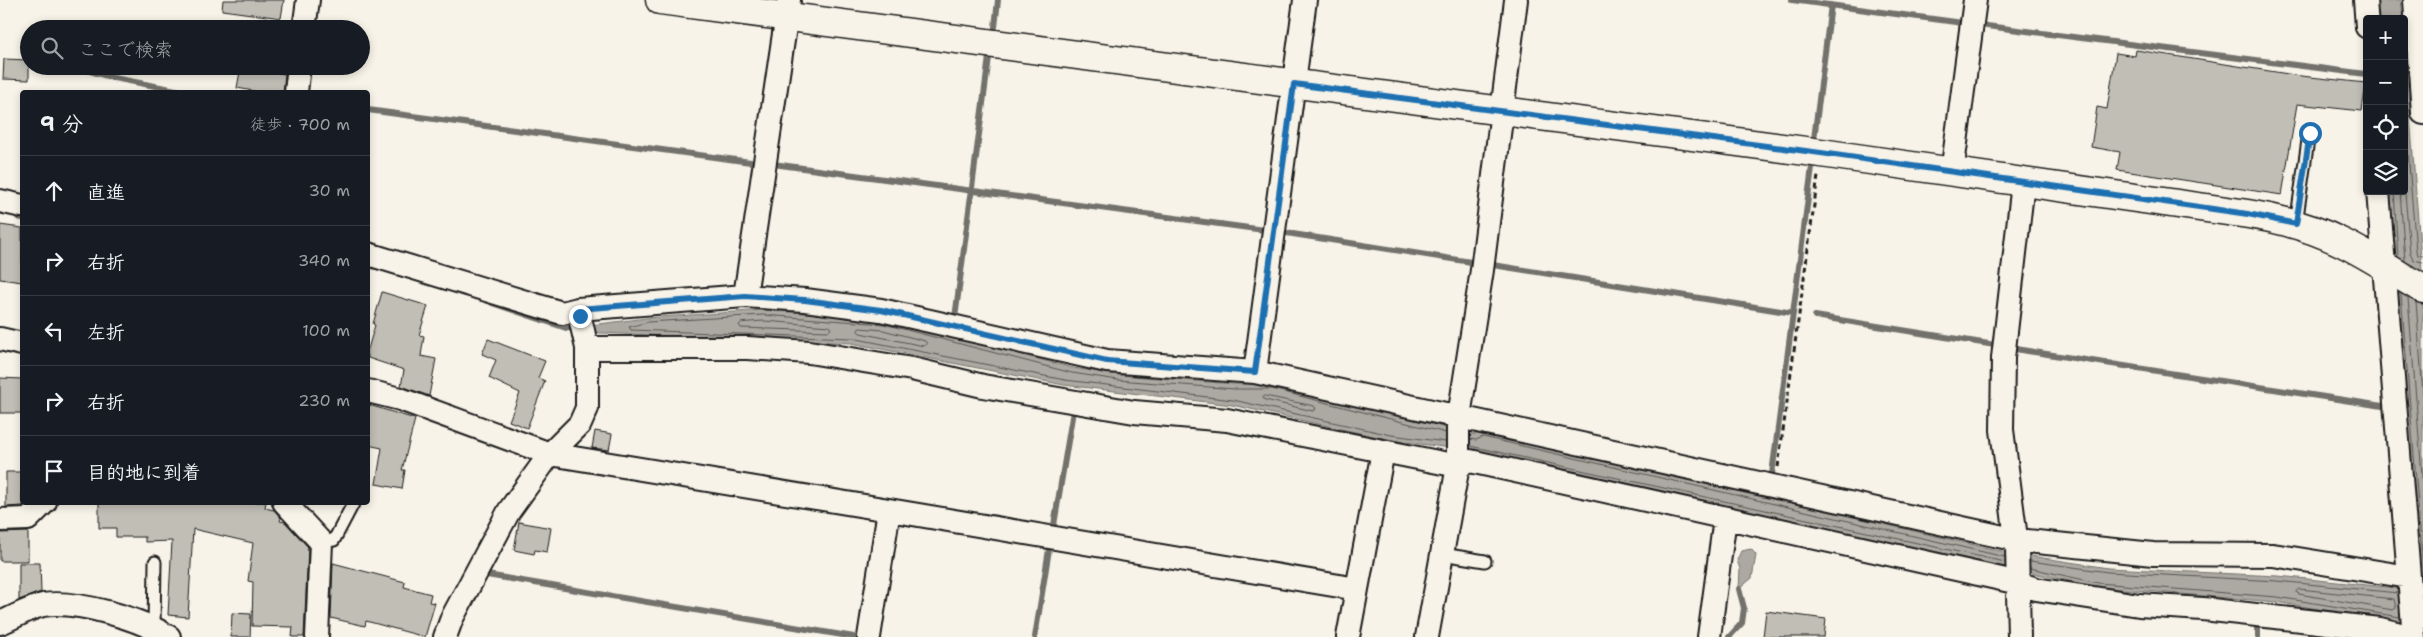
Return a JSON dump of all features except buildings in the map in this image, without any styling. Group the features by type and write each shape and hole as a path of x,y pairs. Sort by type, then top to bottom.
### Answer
{"street":[{"path":"305,20 308,0"},
{"path":"660,0 788,8 1294,84 1821,153 2248,214 2296,224 2345,243 2423,289"},
{"path":"1255,372 1305,0"},
{"path":"1427,637 1458,460 1459,419 1482,270 1516,0"},
{"path":"1952,172 1974,0"},
{"path":"2365,0 2366,15"},
{"path":"2415,0 2423,113"},
{"path":"745,296 788,8"},
{"path":"296,90 298,75"},
{"path":"2019,637 2017,543 2002,430 2003,358 2023,183"},
{"path":"586,343 809,352 912,369 983,386 1134,412 1227,420 1382,451 1470,461 1725,518 2019,580 2036,590 2139,605 2203,609 2360,627 2413,637 2386,268 2378,195"},
{"path":"0,201 20,206"},
{"path":"370,255 562,313 745,296 805,300 881,310 1107,361 1255,372 1459,419 1775,486 2017,543 2153,554 2273,555 2409,577"},
{"path":"445,637 452,618 509,511 550,454 580,424 587,408 586,343 579,312"},
{"path":"0,339 20,344"},
{"path":"370,392 400,399 550,454 1357,589"},
{"path":"1348,637 1382,451"},
{"path":"0,520 28,519 42,505"},
{"path":"287,505 321,542 317,637"},
{"path":"869,637 889,510"},
{"path":"1710,637 1725,518"},
{"path":"0,623 42,605 85,606 162,632"}],"lane":[{"path":"2296,224 2310,133"},
{"path":"321,542 334,540 352,505"},
{"path":"1442,554 1485,561"},
{"path":"155,562 162,632"}],"path":[{"path":"1775,486 1821,153"}],"water":[{"path":"2375,0 2401,0 2403,15 2376,15"},
{"path":"2408,91 2423,284 2423,629 2389,195 2408,195"},
{"path":"764,310 885,319 1073,368 1119,375 1235,384 1273,384 1475,435 1480,431 2005,552 2108,568 2278,576 2406,589 2408,624 2276,602 2097,587 1473,451 1391,440 1232,405 1064,385 851,343 576,332 574,327 647,318"},
{"path":"1751,549 1756,555 1752,578 1739,589 1740,569 1737,560 1741,551"}],"waterway":[{"path":"995,27 998,0"},
{"path":"1792,0 1963,23"},
{"path":"1814,139 1831,5"},
{"path":"1979,25 2363,74"},
{"path":"955,318 989,57"},
{"path":"104,75 176,90"},
{"path":"370,110 758,163"},
{"path":"773,164 1264,230"},
{"path":"1772,474 1812,167"},
{"path":"1280,232 1471,262"},
{"path":"1493,265 1793,313"},
{"path":"492,303 566,328 578,329"},
{"path":"1815,316 1995,345"},
{"path":"2015,349 2389,407"},
{"path":"1053,531 1073,411"},
{"path":"1035,637 1050,543"},
{"path":"487,575 854,637"},
{"path":"1729,637 1742,623 1744,608 1739,589"},
{"path":"2258,624 2258,637"}],"route":[{"path":"580,316 578,309 745,296 805,300 912,316 1107,361 1255,372 1294,84 1821,153 2282,219 2296,224 2310,133"}]}
